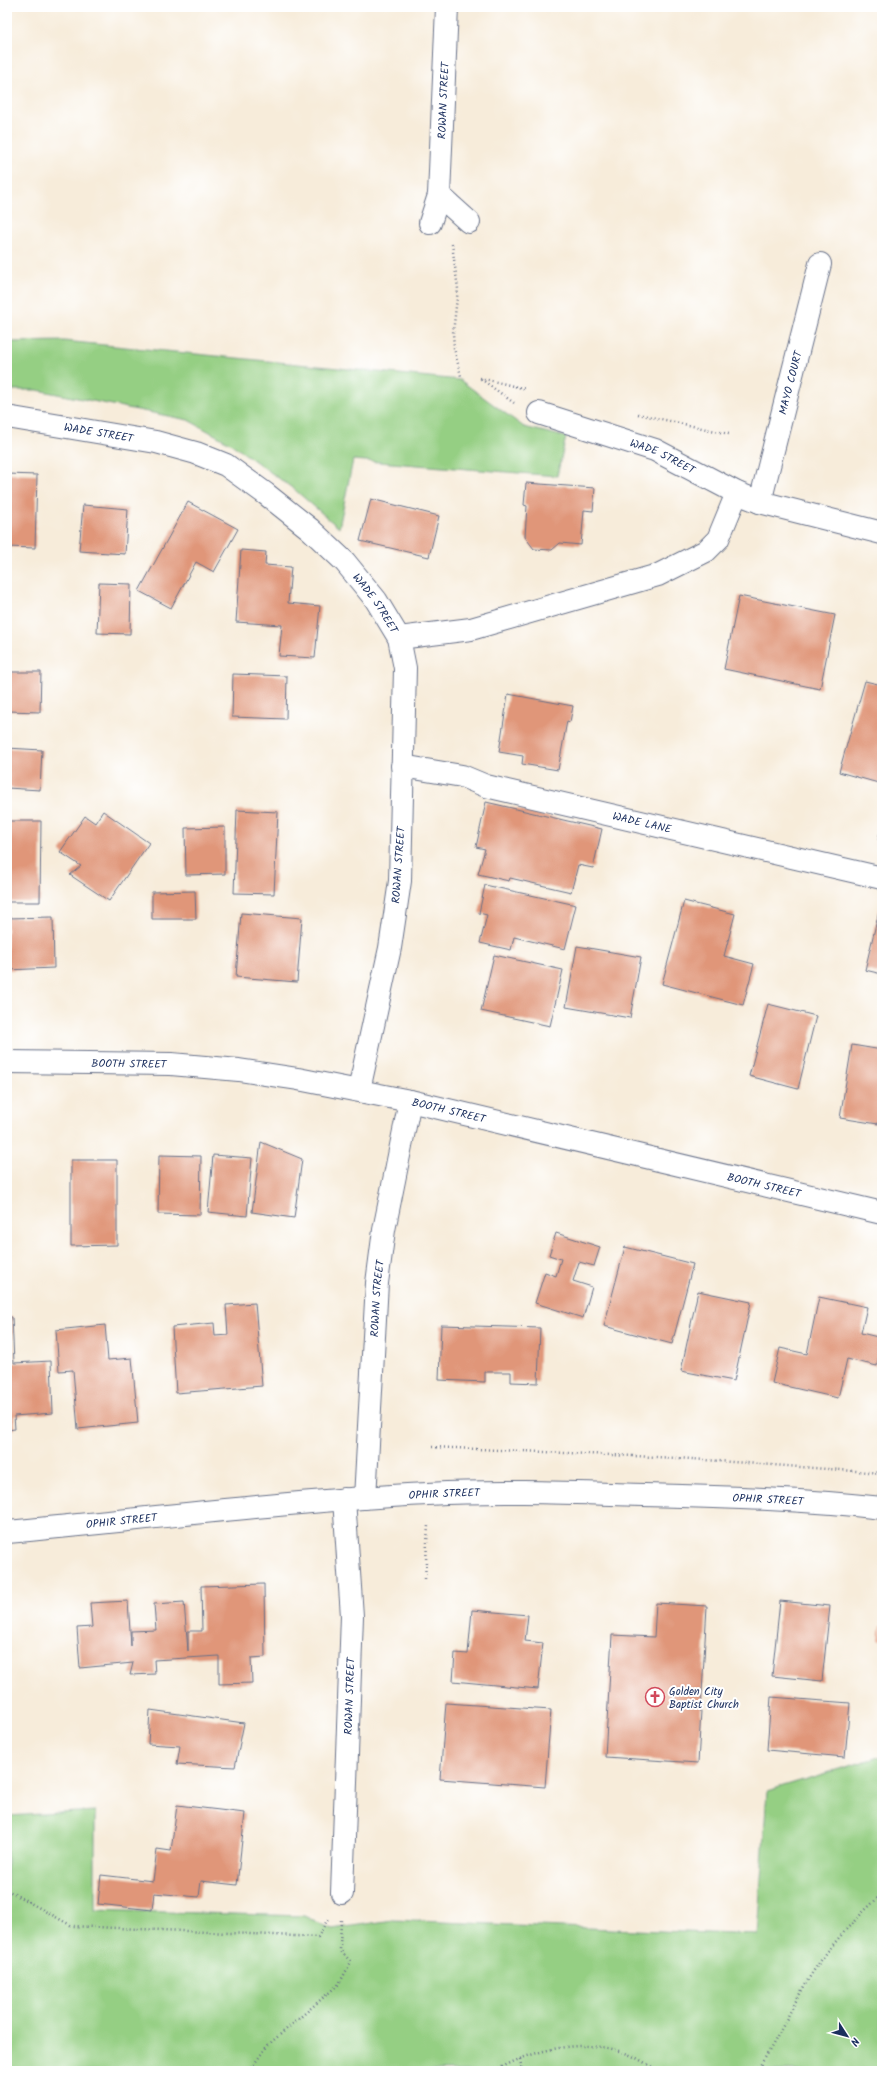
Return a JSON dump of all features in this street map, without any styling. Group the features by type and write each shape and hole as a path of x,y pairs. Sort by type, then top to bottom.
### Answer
{"street":[{"name":"ROWAN STREET","path":"434,210 447,7"},
{"path":"434,210 469,222"},
{"name":"MAYO COURT","path":"760,502 820,264"},
{"name":"WADE STREET","path":"539,413 655,450 737,493 760,502 882,533"},
{"name":"WADE STREET","path":"7,416 156,442 196,453 226,465 285,509 345,562 376,600 399,638 471,629 664,572 706,552 718,538 737,493"},
{"name":"ROWAN STREET","path":"359,1090 390,948 400,881 405,668 399,638"},
{"name":"WADE LANE","path":"402,766 462,776 486,786 882,878"},
{"name":"BOOTH STREET","path":"7,1062 171,1064 239,1070 359,1090 882,1213"},
{"name":"ROWAN STREET","path":"342,1894 355,1499 370,1380 377,1283 384,1230 410,1101"},
{"name":"OPHIR STREET","path":"7,1532 355,1499 430,1494 609,1494 820,1501 882,1508"}],"path":[{"path":"434,210 444,226 454,249 458,288 457,310 453,333 454,348 461,376"},
{"path":"480,378 515,404 539,413"},
{"path":"432,1447 678,1458 882,1473"},
{"path":"425,1579 428,1525"},
{"path":"7,1890 72,1926 318,1937 342,1894"},
{"path":"249,2071 268,2045 339,1984 351,1962 340,1950 342,1894"},
{"path":"756,2071 780,2034 811,1975 838,1939 882,1894"},
{"path":"495,2071 520,2059 546,2051 587,2044 622,2052 660,2071"},
{"path":"520,2059 522,2071"}],"green space":[{"path":"64,341 460,380 524,427 566,437 557,476 353,460 339,528 295,490 230,443 188,420 37,390 7,390 7,342"},
{"path":"882,1756 882,2071 7,2071 7,1816 95,1811 95,1910 304,1916 332,1929 393,1920 757,1935 767,1791"}],"building":[{"path":"7,474 37,475 35,548 7,547"},
{"path":"526,483 595,488 593,511 584,510 581,545 560,543 552,550 534,549 525,537 527,506 524,505"},
{"path":"371,499 439,516 429,557 360,541"},
{"path":"188,502 238,529 214,572 196,562 171,608 139,591"},
{"path":"83,505 128,509 125,554 79,551"},
{"path":"241,550 266,552 265,565 291,567 288,603 320,606 315,658 279,656 282,625 236,622"},
{"path":"99,583 131,584 130,634 97,633"},
{"path":"739,596 835,615 820,689 724,669"},
{"path":"7,672 41,672 40,712 7,711"},
{"path":"233,674 287,676 286,719 232,717"},
{"path":"865,681 882,685 882,784 839,772"},
{"path":"508,694 573,706 570,722 567,721 558,770 522,764 523,756 499,752"},
{"path":"7,748 42,750 40,790 7,788"},
{"path":"486,802 602,829 593,868 578,865 571,892 510,878 509,881 478,874 485,849 476,847"},
{"path":"237,810 278,812 274,894 234,893"},
{"path":"103,811 149,843 109,901 70,875 81,866 60,852 85,816 95,823"},
{"path":"7,821 41,821 40,902 7,902"},
{"path":"882,826 882,841 878,840"},
{"path":"225,827 225,874 186,875 185,828"},
{"path":"485,885 576,905 565,949 514,937 511,950 480,943 487,915 479,913"},
{"path":"195,891 196,919 152,919 152,892"},
{"path":"684,901 735,914 724,956 754,964 743,1005 662,984"},
{"path":"882,903 882,974 865,970"},
{"path":"241,913 302,918 297,982 236,977"},
{"path":"53,917 54,968 7,970 7,918"},
{"path":"577,946 641,957 630,1018 566,1007"},
{"path":"494,955 563,970 550,1026 481,1011"},
{"path":"768,1004 816,1016 798,1089 749,1076"},
{"path":"852,1045 882,1050 882,1100 878,1124 840,1118"},
{"path":"261,1142 302,1159 294,1218 252,1212"},
{"path":"159,1155 201,1156 200,1215 158,1214"},
{"path":"213,1155 252,1158 247,1216 208,1212"},
{"path":"71,1160 117,1160 117,1245 71,1246"},
{"path":"556,1233 600,1247 594,1266 579,1262 573,1281 592,1287 583,1318 535,1303 545,1272 556,1276 561,1259 549,1255"},
{"path":"625,1247 693,1264 672,1344 604,1326"},
{"path":"698,1291 751,1302 734,1381 681,1371"},
{"path":"819,1297 867,1307 861,1333 882,1338 877,1366 847,1359 838,1398 772,1383 780,1348 807,1354"},
{"path":"255,1303 262,1386 176,1393 172,1327 214,1323 215,1336 228,1335 226,1305"},
{"path":"7,1317 12,1317 14,1363 51,1361 53,1413 14,1416 15,1429 7,1430"},
{"path":"105,1325 108,1360 132,1358 138,1423 78,1429 73,1370 59,1371 56,1330"},
{"path":"441,1325 540,1328 538,1383 511,1382 511,1372 485,1372 485,1382 439,1380"},
{"path":"264,1584 265,1657 251,1658 252,1683 219,1684 219,1656 154,1660 155,1674 130,1675 133,1663 80,1668 77,1628 92,1627 90,1603 128,1601 131,1646 131,1631 156,1630 154,1604 184,1602 188,1651 188,1631 202,1631 201,1586"},
{"path":"780,1601 830,1606 822,1681 772,1676"},
{"name":"Golden City Baptist Church","path":"656,1603 707,1606 698,1763 605,1757 612,1635 654,1637"},
{"path":"472,1610 528,1615 525,1641 543,1643 538,1689 453,1681 455,1653 468,1654"},
{"path":"881,1626 882,1640 879,1640"},
{"path":"771,1697 850,1703 845,1757 767,1750"},
{"path":"446,1703 551,1710 545,1787 440,1779"},
{"path":"150,1710 244,1723 235,1767 177,1764 180,1746 148,1744"},
{"path":"177,1805 245,1813 237,1885 201,1881 199,1897 154,1893 152,1910 98,1904 101,1875 153,1881 157,1849 171,1851"}],"place":[{"name":"Golden City Baptist Church","path":"655,1697"}]}
